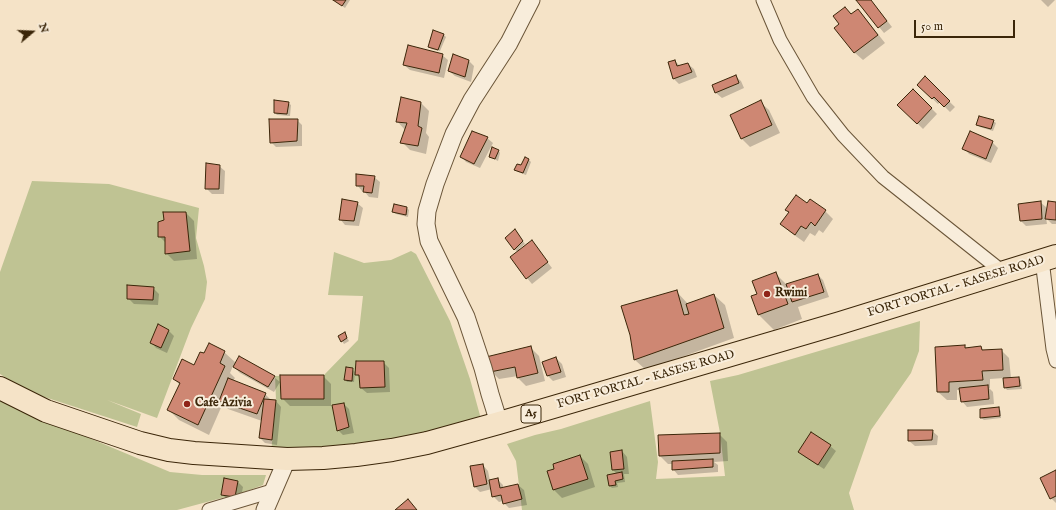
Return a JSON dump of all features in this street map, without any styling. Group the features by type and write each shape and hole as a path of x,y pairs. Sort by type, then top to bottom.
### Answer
{"highway":[{"name":"FORT PORTAL - KASESE ROAD","path":"0,388 46,411 140,443 194,453 287,459 356,456 427,443 500,423 1004,273 1049,258"}],"street":[{"path":"500,423 466,318 429,241 426,224 426,211 434,184 454,134 472,100 510,44 531,0"},
{"path":"763,0 780,40 813,97 843,134 883,177 1004,273"},
{"path":"1049,258 1053,349 1056,361"},
{"path":"265,510 287,459"},
{"path":"209,510 272,491"}],"green space":[{"path":"32,181 109,184 199,208 196,238 207,282 205,299 191,328 157,418 107,400 141,414 137,427 29,392 0,374 0,272"},
{"path":"411,251 416,254 450,321 470,379 481,419 413,440 271,453 276,400 275,376 324,375 358,340 363,296 328,295 334,252 364,263 391,260"},
{"path":"920,321 919,351 911,373 871,430 849,493 854,510 522,510 516,461 507,444 650,401 658,462 656,479 725,476 720,433 710,381 738,375"},
{"path":"0,399 170,472 202,475 266,475 263,485 244,492 177,510 0,510"}],"building":[{"path":"333,0 346,0 342,6"},
{"path":"856,0 871,0 887,21 878,28"},
{"path":"845,7 851,14 858,9 878,35 854,53 834,28 839,24 833,16"},
{"path":"433,30 444,34 438,50 428,47"},
{"path":"408,45 443,54 439,73 403,65"},
{"path":"453,54 469,60 465,77 448,71"},
{"path":"675,60 677,66 688,63 692,72 673,79 668,62"},
{"path":"736,75 739,83 715,93 712,85"},
{"path":"925,76 950,101 944,107 934,97 932,99 917,85"},
{"path":"913,89 932,108 917,124 897,105"},
{"path":"401,97 421,102 418,126 422,128 418,146 400,143 407,123 396,122"},
{"path":"274,100 289,102 287,114 274,113"},
{"path":"761,100 772,125 741,139 730,115"},
{"path":"979,116 994,120 991,129 976,125"},
{"path":"269,119 298,119 297,141 270,143"},
{"path":"472,131 488,137 474,164 460,157"},
{"path":"970,131 993,141 986,159 962,149"},
{"path":"492,147 499,150 495,159 489,157"},
{"path":"525,157 529,159 523,173 514,170 517,164 521,165"},
{"path":"206,163 220,165 219,189 205,189"},
{"path":"356,174 375,176 372,193 363,192 364,186 356,186"},
{"path":"796,195 807,203 810,199 826,210 815,226 811,222 806,229 801,226 795,235 780,224 789,212 785,210"},
{"path":"342,199 358,202 354,221 339,220"},
{"path":"1041,201 1042,219 1020,221 1018,204"},
{"path":"1048,201 1056,202 1056,220 1045,219"},
{"path":"394,204 407,207 406,215 392,212"},
{"path":"163,212 186,212 190,251 165,254 165,237 158,237 158,222 164,220"},
{"path":"515,229 523,241 514,250 505,238"},
{"path":"532,240 548,262 526,279 510,257"},
{"name":"Rwimi","path":"776,272 788,304 758,315 751,296 757,294 752,281"},
{"path":"818,274 824,292 792,302 786,284"},
{"path":"127,285 154,287 153,300 127,299"},
{"path":"677,290 684,315 689,314 686,304 714,294 724,328 634,360 630,335 621,306"},
{"path":"158,324 169,330 161,348 150,343"},
{"path":"345,332 347,338 341,342 338,336"},
{"path":"209,343 225,351 220,363 225,366 198,425 167,410 180,383 173,379 182,359 194,365 200,352 204,353"},
{"path":"965,345 965,348 981,346 982,350 1002,349 1003,370 982,371 983,380 949,382 949,392 937,392 935,347"},
{"path":"531,346 538,373 517,378 515,367 490,372 486,357"},
{"path":"239,356 275,376 268,387 233,367"},
{"path":"556,357 561,372 547,376 542,362"},
{"path":"356,361 384,361 385,387 360,388 359,375 355,375"},
{"path":"346,367 353,368 352,381 344,380"},
{"path":"280,375 324,375 324,399 281,399"},
{"path":"1019,377 1020,386 1004,388 1003,378"},
{"path":"228,378 266,393 257,414 219,401"},
{"path":"988,385 989,399 961,402 959,388"},
{"path":"264,399 276,400 272,440 259,438"},
{"path":"344,403 349,427 337,431 332,405"},
{"path":"999,407 1000,416 980,418 980,409"},
{"path":"908,430 933,430 932,440 908,441"},
{"path":"811,432 831,445 818,465 798,452"},
{"path":"720,433 720,453 659,456 658,435"},
{"path":"622,450 624,469 612,470 610,452"},
{"path":"580,455 588,479 553,490 547,471 554,469 553,464"},
{"path":"713,459 713,467 672,470 672,461"},
{"path":"483,464 487,484 474,487 470,466"},
{"path":"1056,470 1056,496 1050,499 1040,478"},
{"path":"622,472 623,479 615,481 616,485 609,486 607,475"},
{"path":"224,478 238,481 235,497 221,495"},
{"path":"498,478 500,488 518,484 522,499 503,504 501,495 492,497 489,480"},
{"path":"408,499 417,510 395,510"}],"place":[{"name":"Rwimi","path":"767,294"},
{"name":"Cafe Azivia","path":"187,404"}]}
